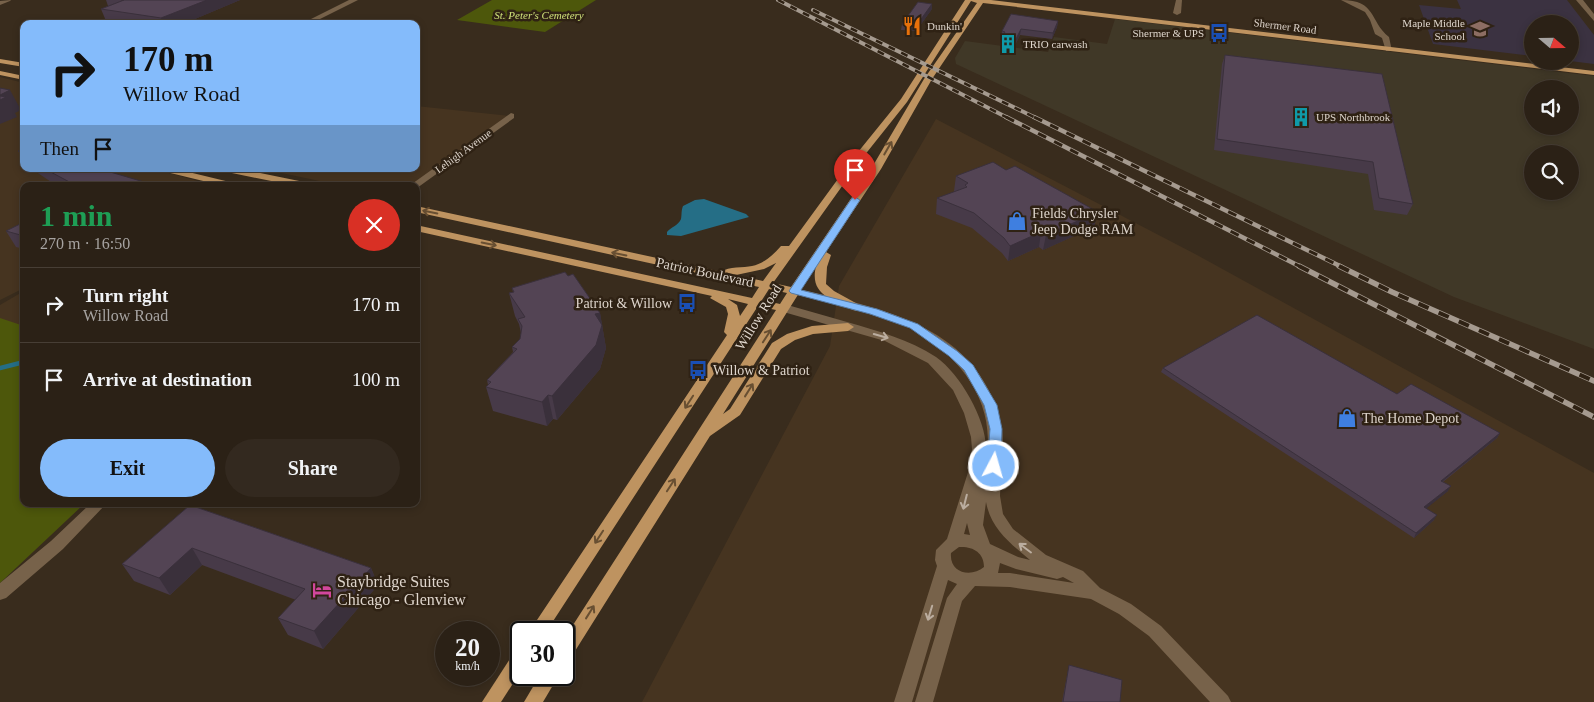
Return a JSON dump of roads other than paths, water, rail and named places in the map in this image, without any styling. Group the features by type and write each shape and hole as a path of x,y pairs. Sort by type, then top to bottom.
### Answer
{"main road":[{"name":"Willow Road","path":"544,621 755,301 857,159 904,100 968,0"},
{"name":"Willow Road","path":"575,637 794,291 876,168 928,79 979,0"},
{"name":"Shermer Road","path":"979,0 1375,45"},
{"name":"Shermer Road","path":"1014,0 1594,74"},
{"name":"Shermer Road","path":"1388,47 1524,60"},
{"path":"0,61 20,64"},
{"name":"Shermer Road","path":"1579,66 1594,68"},
{"path":"0,72 20,77"},
{"path":"667,264 729,272 752,271 763,266 779,256 827,189 857,159"},
{"path":"857,307 823,289 818,281 819,271 830,246 871,182 876,168"},
{"path":"177,172 218,182"},
{"path":"241,172 290,182"},
{"name":"Patriot Boulevard","path":"420,210 794,291"},
{"name":"Patriot Boulevard","path":"420,229 784,308"},
{"path":"693,287 731,305 734,323 725,346"},
{"path":"703,436 736,412 776,346 791,337 812,330 848,327"},
{"path":"491,702 510,673"},
{"path":"533,702 543,686"}],"street":[{"path":"0,3 8,0"},
{"path":"312,20 355,0"},
{"path":"1177,13 1179,0"},
{"path":"1344,0 1365,7 1374,20 1379,34 1385,37 1388,47"},
{"path":"1579,0 1594,19"},
{"path":"1375,45 1373,36 1379,34"},
{"name":"Lehigh Avenue","path":"420,182 511,116"},
{"name":"Patriot Boulevard","path":"794,291 857,307 914,326 945,347 969,368 985,394 994,414 996,440 994,466 985,484 974,524 985,549 992,557 992,569 988,574 973,580 954,598 924,702"},
{"name":"Patriot Boulevard","path":"784,308 889,338 932,360 958,388 971,413 978,437 977,466 954,542 944,550 942,561 944,567 903,702"},
{"path":"994,466 993,496 996,515 1008,533 1040,559 1077,576 1094,593 1125,609 1155,631 1222,702"},
{"path":"0,592 56,545 96,507"},
{"path":"954,542 969,541 1016,564 1077,576"},
{"path":"944,567 955,576 973,580 1010,580 1094,593"}],"water":[{"path":"704,199 746,214 749,217 681,236 667,235 667,232 680,221 683,206 695,200"}],"waterway":[{"path":"0,368 20,363"}],"railway":[{"path":"778,0 1008,118"},
{"path":"813,10 1036,118"},
{"path":"1006,117 1301,267"},
{"path":"1034,117 1342,267"},
{"path":"1299,266 1594,417"},
{"path":"1339,266 1392,292 1594,381"}],"place":[{"name":"Dunkin'","path":"912,26"},
{"name":"Maple Middle School","path":"1480,29"},
{"name":"Shermer & UPS","path":"1219,33"},
{"name":"TRIO carwash","path":"1008,44"},
{"name":"UPS Northbrook","path":"1301,117"},
{"name":"Fields Chrysler Jeep Dodge RAM","path":"1017,221"},
{"name":"Patriot & Willow","path":"687,303"},
{"name":"Willow & Patriot","path":"698,370"},
{"name":"The Home Depot","path":"1347,418"},
{"name":"Staybridge Suites Chicago - Glenview","path":"322,590"}],"park label":[{"name":"St. Peter's Cemetery","path":"539,15"}]}
